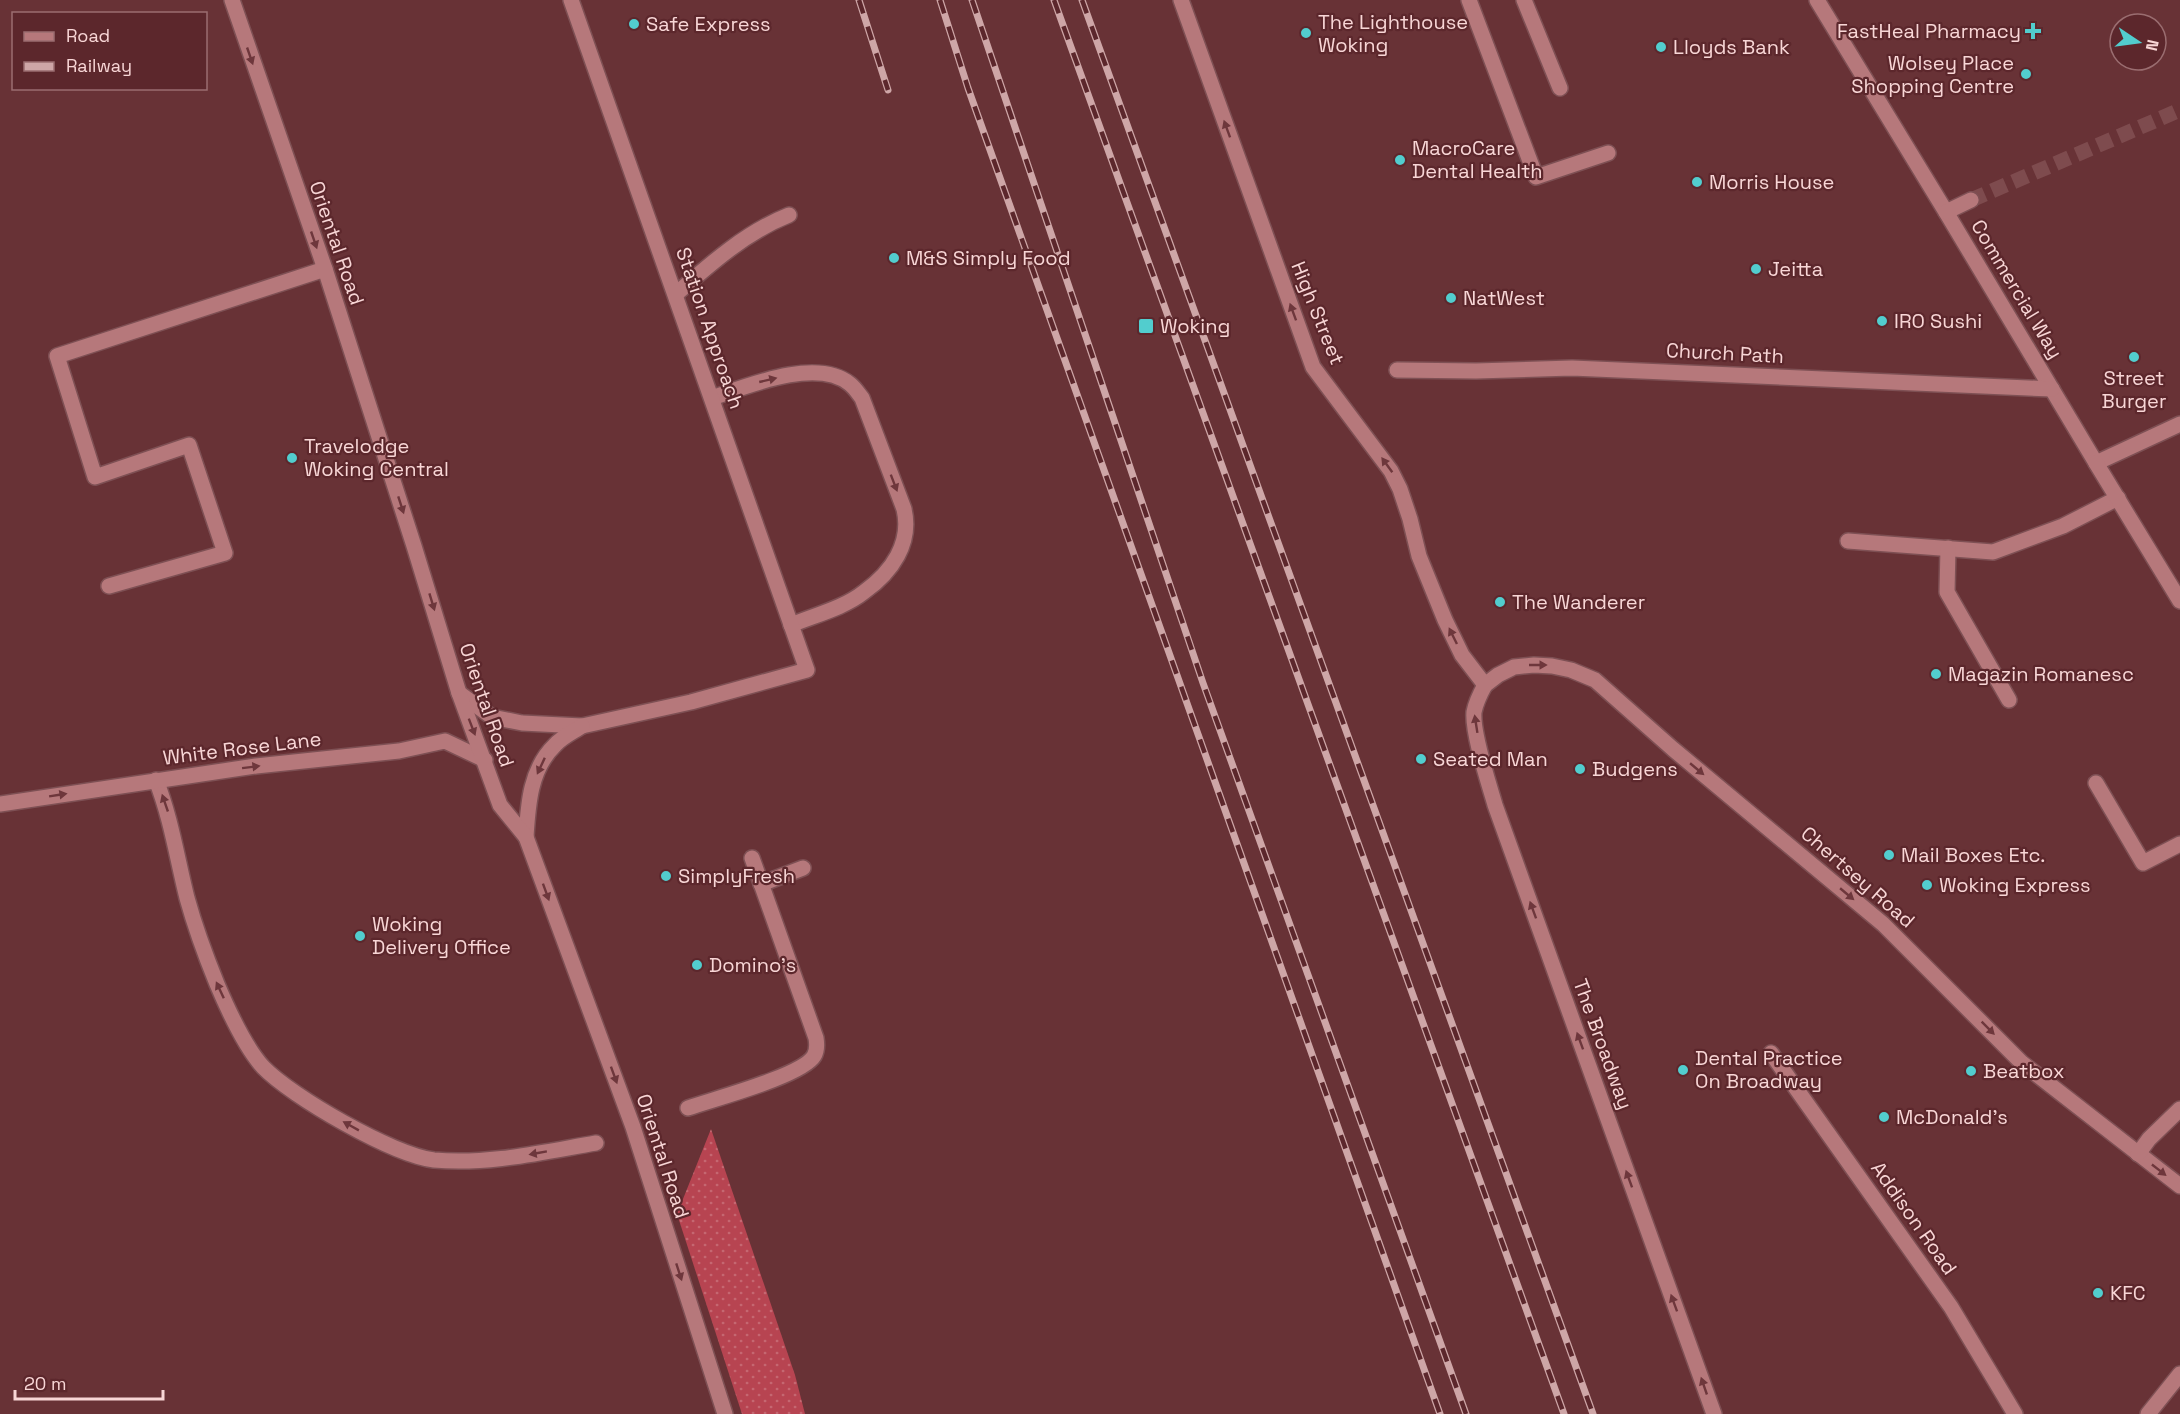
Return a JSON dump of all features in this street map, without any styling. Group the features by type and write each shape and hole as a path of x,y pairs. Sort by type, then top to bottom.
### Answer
{"street":[{"name":"Oriental Road","path":"232,0 325,269 459,693 500,805 526,837 633,1127 725,1414"},
{"name":"Station Approach","path":"571,0 807,670 691,702 582,726"},
{"name":"High Street","path":"1181,0 1313,367 1391,471 1410,519 1419,556 1445,620 1462,655 1485,685"},
{"path":"1469,0 1536,177 1608,153"},
{"path":"1524,0 1560,88"},
{"name":"Commercial Way","path":"1817,0 2180,601"},
{"path":"1946,212 1971,200"},
{"path":"676,294 706,268 755,232 789,215"},
{"path":"109,586 225,553 189,445 95,477 57,356 325,269"},
{"name":"Church Path","path":"1397,370 1476,371 1572,368 2052,389"},
{"path":"712,398 766,380 817,372 835,376 849,383 862,398 904,508 907,523 903,547 886,572 864,593 791,625"},
{"path":"2096,463 2180,424"},
{"path":"1848,541 1993,552 2063,526 2118,498"},
{"path":"1948,548 1947,592 2009,700"},
{"name":"Chertsey Road","path":"1485,685 1514,667 1534,665 1570,670 1595,680 1673,749 1883,924 2022,1063 2180,1186"},
{"name":"The Broadway","path":"1485,685 1477,699 1474,714 1484,768 1495,805 1714,1414"},
{"path":"459,693 492,717 522,723 582,726"},
{"path":"526,837 528,801 535,777 545,756 556,743 582,726"},
{"name":"White Rose Lane","path":"0,804 256,766 399,751 445,741 485,760"},
{"path":"156,780 167,808 188,899 217,984 244,1040 263,1067 286,1087 365,1134 400,1150 432,1160 496,1160 596,1143"},
{"path":"2096,783 2143,863 2180,844"},
{"path":"688,1108 789,1073 806,1064 814,1056 817,1047 816,1038 752,858"},
{"path":"761,884 803,868"},
{"name":"Addison Road","path":"1771,1053 1951,1307 2015,1414"},
{"path":"2138,1154 2149,1139 2180,1109"},
{"path":"2148,1414 2180,1374"}],"shaded area":[{"path":"711,1129 795,1375 805,1414 742,1414 677,1214"}],"tunnel":[{"path":"1971,200 2180,110"}],"railway":[{"path":"859,0 888,90"},
{"path":"940,0 968,88 1440,1414"},
{"path":"972,0 1203,683 1466,1414"},
{"path":"1054,0 1564,1414"},
{"path":"1082,0 1593,1414"}],"place":[{"name":"Safe Express","path":"634,24"},
{"name":"FastHeal Pharmacy","path":"2033,31"},
{"name":"The Lighthouse Woking","path":"1306,33"},
{"name":"Lloyds Bank","path":"1661,47"},
{"name":"Wolsey Place Shopping Centre","path":"2026,74"},
{"name":"MacroCare Dental Health","path":"1400,160"},
{"name":"Morris House","path":"1697,182"},
{"name":"M&S Simply Food","path":"894,258"},
{"name":"Jeitta","path":"1756,269"},
{"name":"NatWest","path":"1451,298"},
{"name":"IRO Sushi","path":"1882,321"},
{"name":"Woking","path":"1146,326"},
{"name":"Street Burger","path":"2134,357"},
{"name":"Travelodge Woking Central","path":"292,458"},
{"name":"The Wanderer","path":"1500,602"},
{"name":"Magazin Romanesc","path":"1936,674"},
{"name":"Seated Man","path":"1421,759"},
{"name":"Budgens","path":"1580,769"},
{"name":"Mail Boxes Etc.","path":"1889,855"},
{"name":"SimplyFresh","path":"666,876"},
{"name":"Woking Express","path":"1927,885"},
{"name":"Woking Delivery Office","path":"360,936"},
{"name":"Domino's","path":"697,965"},
{"name":"Dental Practice On Broadway","path":"1683,1070"},
{"name":"Beatbox","path":"1971,1071"},
{"name":"McDonald's","path":"1884,1117"},
{"name":"KFC","path":"2098,1293"}]}
